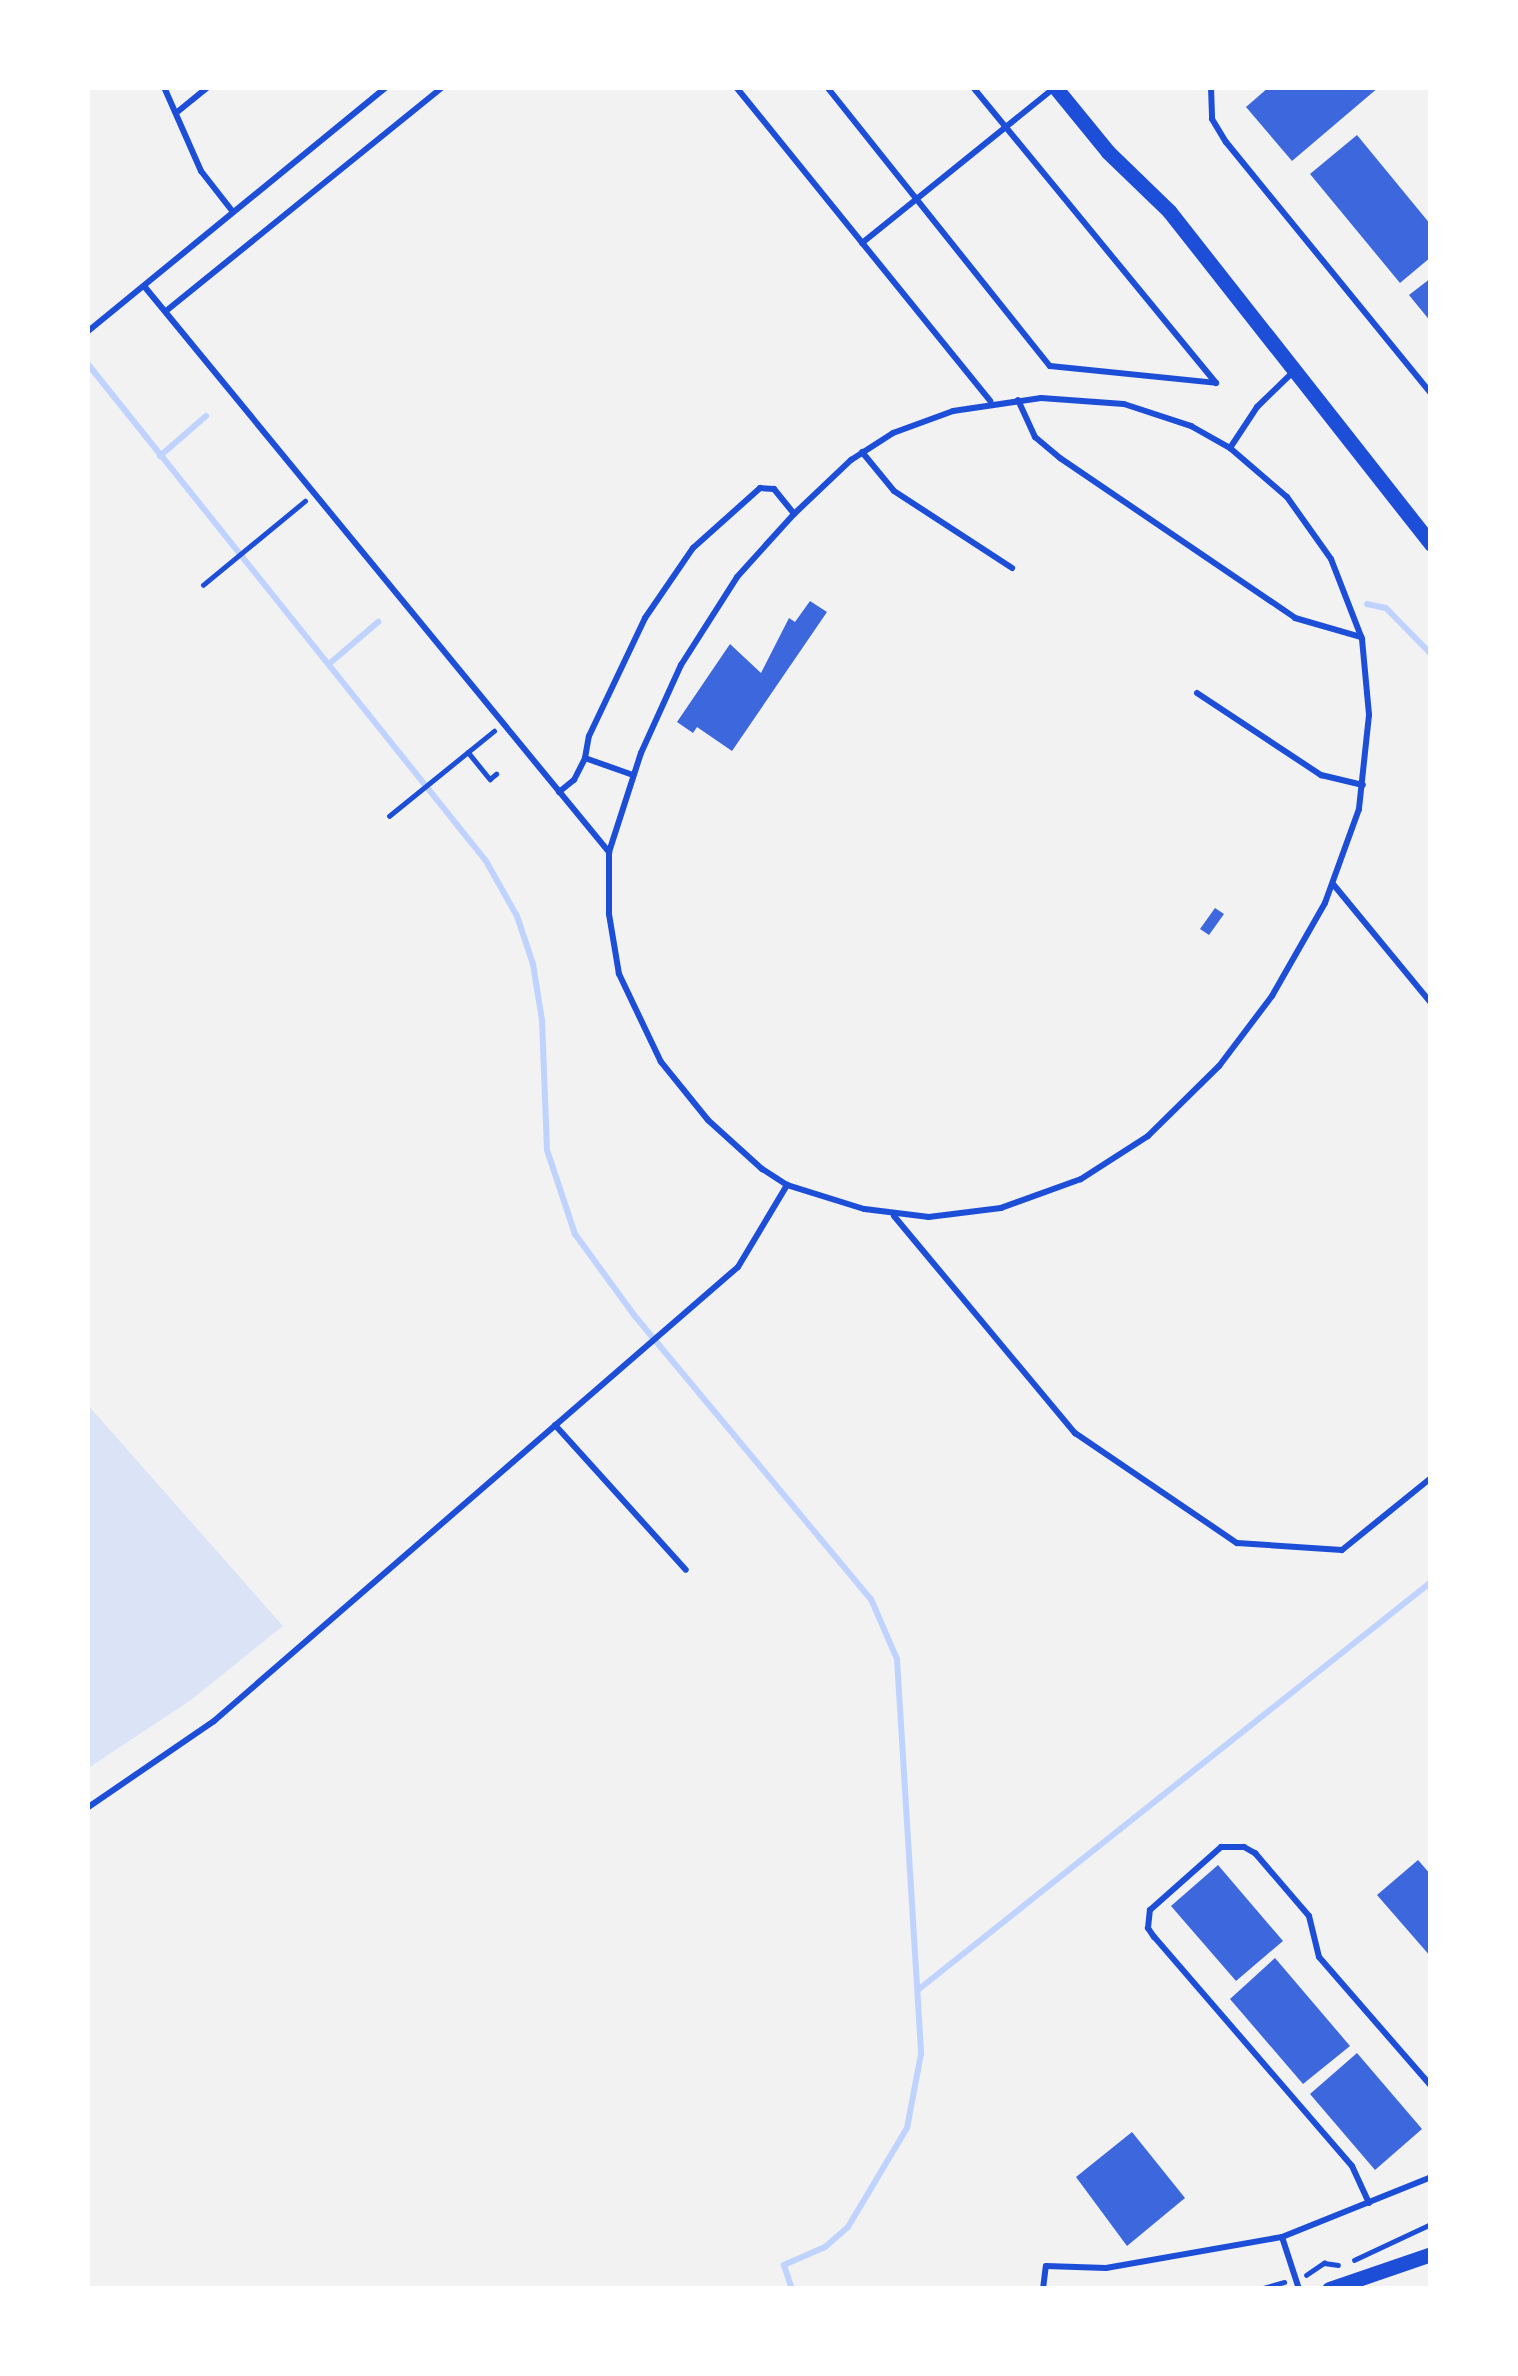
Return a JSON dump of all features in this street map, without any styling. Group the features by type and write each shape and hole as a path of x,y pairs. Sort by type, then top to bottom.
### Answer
{"street":[{"path":"1055,87 1108,152 1169,211 1431,544"},
{"path":"1329,2289 1431,2254"}],"lane":[{"path":"164,87 201,171 233,212"},
{"path":"176,113 208,87"},
{"path":"88,332 386,87"},
{"path":"165,312 443,87"},
{"path":"736,87 991,403"},
{"path":"827,87 1050,366 1216,382 973,87"},
{"path":"862,243 1055,87"},
{"path":"1211,87 1212,118 1226,142 1431,393"},
{"path":"144,286 609,852"},
{"path":"1230,448 1256,406 1295,371"},
{"path":"1018,400 1035,437 1060,458 1294,618 1361,637"},
{"path":"1018,400 1124,404 1191,426 1230,448 1287,497 1346,590 1361,637 1369,715 1363,784 1333,884 1256,1019 1197,1090 1148,1136 1081,1179 1035,1198 968,1215 892,1214 787,1185 708,1120 644,1033 619,974 612,941 609,852 658,707 701,628 794,514 862,452 928,418 1018,400"},
{"path":"862,452 894,490 1012,568"},
{"path":"560,792 574,780 585,758 589,736 645,618 693,548 760,488 774,489 794,514"},
{"path":"1197,693 1321,775 1363,784"},
{"path":"585,758 633,775"},
{"path":"1333,884 1431,1003"},
{"path":"87,1807 214,1721 738,1267 787,1185"},
{"path":"892,1214 1075,1433 1237,1543 1342,1550 1431,1478"},
{"path":"555,1425 686,1570"},
{"path":"1370,2204 1352,2166 1154,1937 1148,1928 1150,1910 1221,1847 1244,1846 1309,1916 1319,1957 1431,2086"},
{"path":"1043,2289 1046,2266 1106,2268 1282,2237 1431,2176"},
{"path":"1282,2237 1299,2289"}],"path":[{"path":"203,585 314,494"},
{"path":"388,816 503,723"},
{"path":"468,752 490,779 496,774"},
{"path":"1310,2273 1324,2263 1344,2266 1431,2224"},
{"path":"1261,2289 1274,2285"}],"shaded area":[{"path":"87,1404 283,1626 191,1700 87,1769"}],"building":[{"path":"1269,87 1379,87 1292,161 1246,107"},
{"path":"1357,135 1431,225 1431,257 1400,283 1310,174"},
{"path":"1431,278 1431,322 1409,295"},
{"path":"810,601 827,612 732,751 697,727 693,733 677,722 730,644 761,673 789,618 795,622"},
{"path":"1215,908 1224,914 1209,935 1200,929"},
{"path":"1418,1860 1431,1875 1431,1957 1377,1895"},
{"path":"1218,1865 1283,1941 1236,1981 1171,1906"},
{"path":"1275,1958 1350,2046 1303,2084 1230,1999"},
{"path":"1357,2053 1422,2129 1375,2170 1310,2094"},
{"path":"1132,2132 1185,2198 1127,2246 1076,2177"}],"waterway":[{"path":"87,363 486,861 517,916 533,964 542,1020 547,1150 575,1234 634,1315 871,1599 897,1659 921,2054 907,2128 848,2227 825,2247 784,2265 792,2289"},
{"path":"160,456 206,416"},
{"path":"1367,604 1386,608 1431,654"},
{"path":"329,664 378,622"},
{"path":"919,1989 1431,1582"}]}
